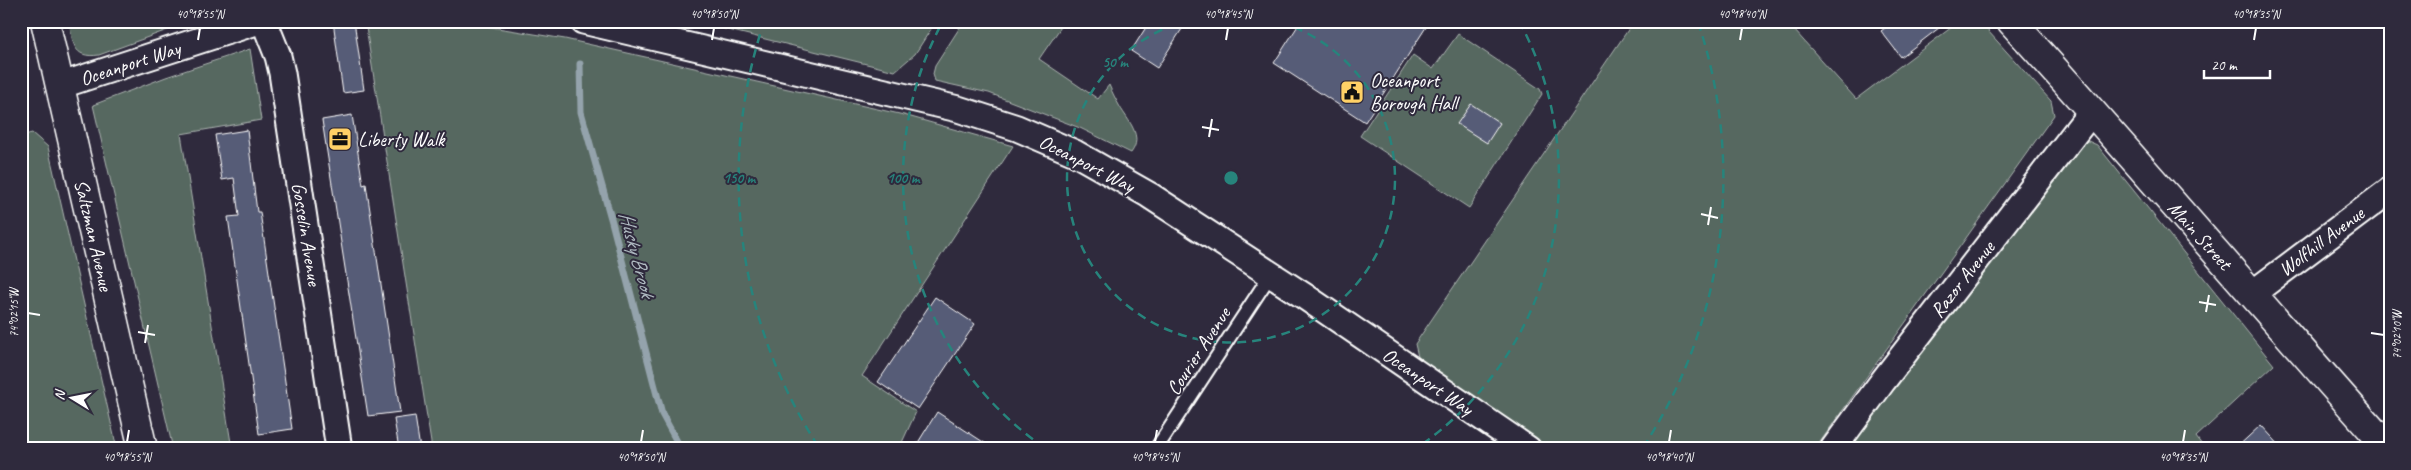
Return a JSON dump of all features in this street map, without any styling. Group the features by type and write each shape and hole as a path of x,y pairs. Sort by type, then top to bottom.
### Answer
{"street":[{"name":"Saltzman Avenue","path":"45,21 143,449"},
{"name":"Oceanport Way","path":"59,86 259,21"},
{"name":"Gosselin Avenue","path":"264,21 278,56 282,73 340,449"},
{"name":"Oceanport Way","path":"583,21 958,109 1017,128 1075,153 1149,195 1271,274 1528,449"},
{"name":"Main Street","path":"2011,21 2389,449"},
{"name":"Razor Avenue","path":"1833,449 1883,381 2092,111"},
{"name":"Wolfhill Avenue","path":"2252,293 2390,190"}],"lane":[{"name":"Courier Avenue","path":"1156,449 1271,274"}],"green space":[{"path":"69,21 192,21 99,55 90,56 79,52 75,47"},
{"path":"365,21 454,21 565,39 904,115 1013,146 862,376 916,412 899,449 432,449"},
{"path":"692,21 936,21 915,54 895,71"},
{"path":"964,21 1065,21 1039,59 1098,99 1109,85 1135,135 1135,147 1131,153 1080,128 989,93 935,81 933,74 935,66"},
{"path":"1634,21 1786,21 1856,99 1960,21 1979,21 2051,101 2054,115 1815,449 1551,449 1419,361 1415,344"},
{"path":"1458,34 1540,89 1542,94 1469,208 1360,136 1413,55 1433,69"},
{"path":"250,49 261,120 181,134 232,449 173,449 93,105 166,77"},
{"path":"32,133 48,147 117,449 21,449 21,136"},
{"path":"2088,141 2097,145 2274,365 2196,437 2205,449 1849,449 2070,146 2078,142"}],"building":[{"path":"333,21 354,21 364,90 343,93"},
{"path":"1150,21 1187,21 1157,68 1131,51"},
{"name":"Oceanport Borough Hall","path":"1301,21 1430,21 1365,122 1274,63"},
{"path":"1894,21 1948,21 1901,57 1881,31"},
{"path":"1471,104 1500,123 1487,143 1457,124"},
{"path":"352,115 363,185 366,184 400,412 368,416 322,120"},
{"path":"247,130 257,212 260,212 292,429 259,434 228,217 239,216 234,178 222,180 215,135"},
{"path":"935,297 975,324 918,409 878,382"},
{"path":"937,412 994,449 914,449"},
{"path":"415,416 420,449 399,449 394,419"},
{"path":"2261,425 2283,449 2235,449"}],"waterway":[{"name":"Husky Brook","path":"580,64 581,112 662,414 681,449"}],"place":[{"name":"Oceanport Borough Hall","path":"1352,92"},
{"name":"Liberty Walk","path":"340,139"}]}
